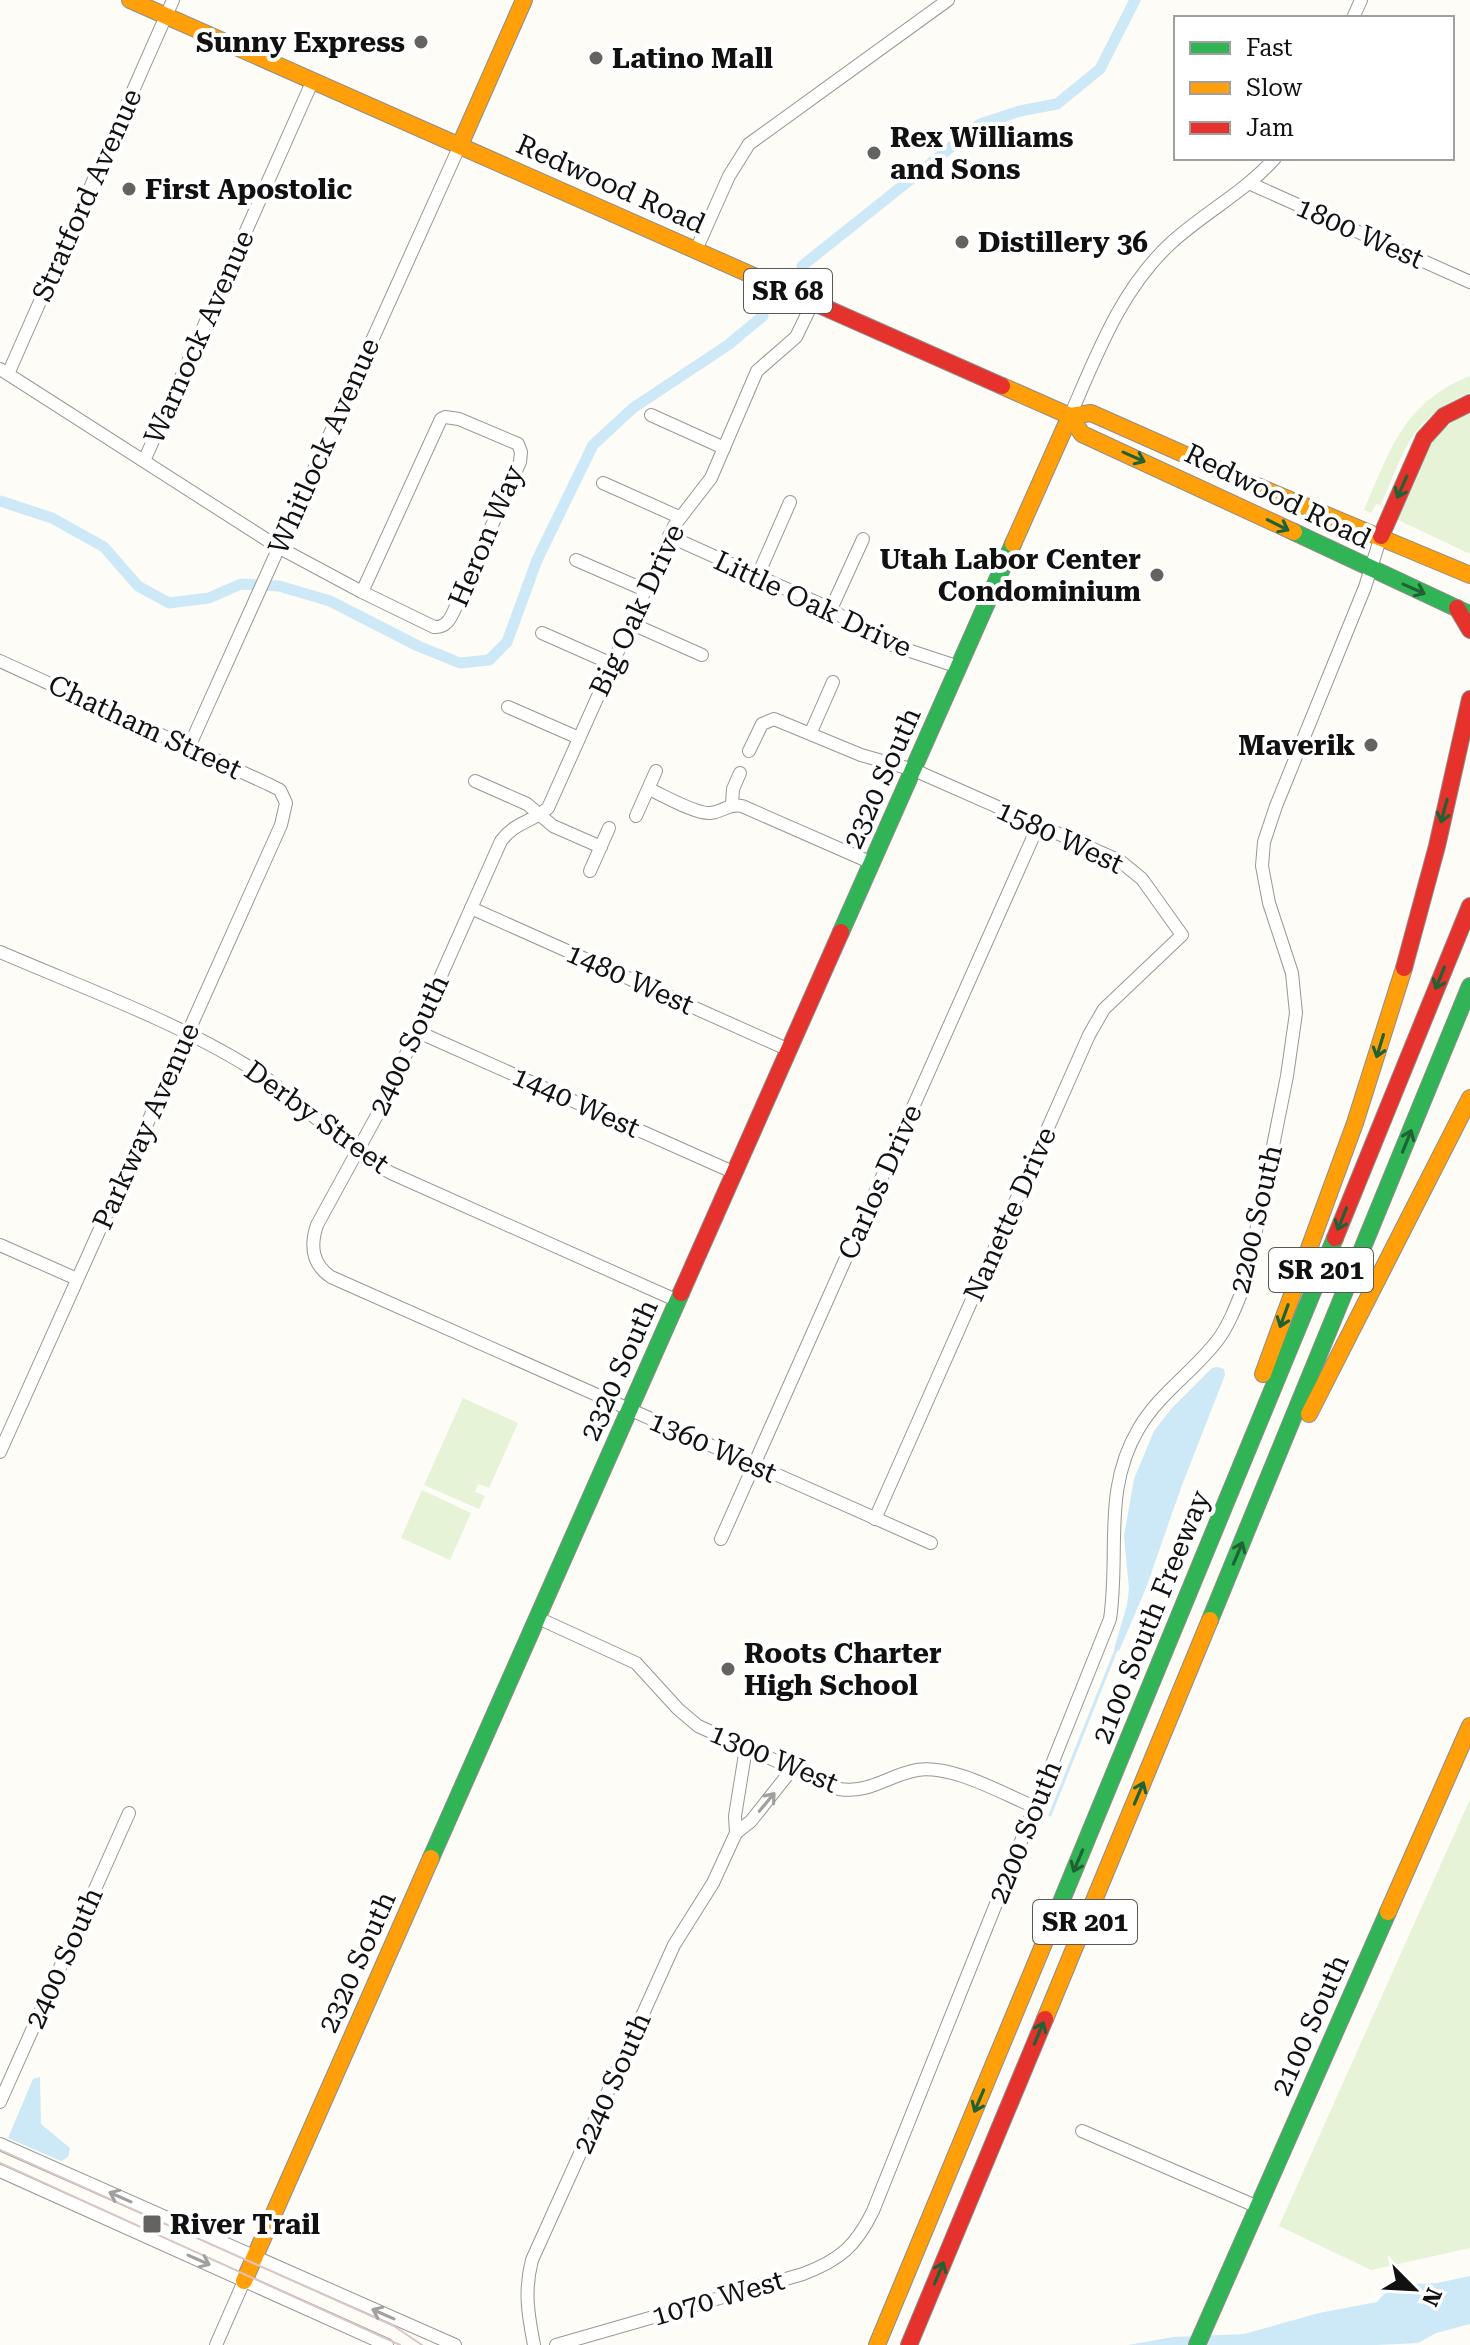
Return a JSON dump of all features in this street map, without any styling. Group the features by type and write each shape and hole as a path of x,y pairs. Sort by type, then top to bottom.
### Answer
{"main road":[{"name":"Redwood Road","path":"130,0 170,8 313,80 1070,416 1091,413 1470,575"},
{"path":"460,145 524,0"},
{"path":"1381,536 1424,438 1444,416 1470,403"},
{"name":"Redwood Road","path":"1070,416 1082,434 1463,611"},
{"name":"2320 South","path":"244,2281 1070,416"},
{"path":"1463,611 1470,630"},
{"path":"1173,1633 1189,1569 1368,1085 1403,967 1470,699"},
{"path":"1457,760 1470,722"},
{"name":"2100 South Freeway","path":"877,2345 1470,906"},
{"name":"2100 South Freeway","path":"909,2345 1470,986"},
{"path":"1261,1498 1320,1393 1470,1098"},
{"path":"1409,1218 1470,1125"},
{"name":"2100 South","path":"1197,2345 1470,1726"},
{"path":"864,2345 892,2277 917,2249"}],"street":[{"path":"696,250 729,176 749,144 948,0"},
{"name":"Stratford Avenue","path":"4,372 170,8"},
{"name":"Warnock Avenue","path":"144,461 313,80"},
{"name":"Whitlock Avenue","path":"189,747 460,145"},
{"path":"1070,416 1100,348 1135,283 1180,235 1251,184 1273,160"},
{"name":"1800 West","path":"1251,184 1470,282"},
{"name":"Big Oak Drive","path":"539,815 549,805 679,517 706,487 750,389 796,337 813,302"},
{"path":"4,372 278,547 362,592"},
{"path":"651,415 724,448"},
{"name":"Heron Way","path":"445,417 459,419 518,444 520,462 444,626 430,625 362,592 436,427 445,417"},
{"path":"603,483 679,517"},
{"path":"758,575 790,502"},
{"name":"Little Oak Drive","path":"669,536 831,609 874,639 959,667"},
{"name":"2200 South","path":"833,2261 849,2249 873,2211 1110,1619 1115,1586 1114,1506 1118,1477 1127,1452 1140,1427 1158,1404 1218,1340 1246,1281 1287,1076 1296,1013 1292,973 1264,883 1264,842 1381,536"},
{"path":"831,609 863,539"},
{"path":"576,560 645,590"},
{"path":"630,623 702,655"},
{"path":"542,633 612,664"},
{"name":"Chatham Street","path":"0,661 268,784 280,790 285,798"},
{"path":"811,732 833,682"},
{"path":"508,707 579,738"},
{"name":"1580 West","path":"749,751 760,728 769,720 781,720 861,755 914,770 1120,861 1142,879 1182,935"},
{"path":"636,816 656,771"},
{"path":"732,804 733,789 740,773"},
{"path":"475,781 527,804 553,826 601,847"},
{"path":"649,789 703,812 714,813 732,804 747,808 872,863"},
{"name":"Parkway Avenue","path":"0,1452 281,825 286,809 285,798"},
{"name":"2400 South","path":"320,1270 312,1246 314,1235 387,1097 501,841 525,819 539,815"},
{"name":"Carlos Drive","path":"721,1539 1038,826"},
{"path":"590,871 609,828"},
{"name":"1480 West","path":"471,908 789,1050"},
{"name":"Nanette Drive","path":"875,1519 1089,1035 1104,1009 1182,935"},
{"name":"Derby Street","path":"0,952 187,1034 268,1078 357,1152 391,1173 678,1301"},
{"name":"1440 West","path":"416,1031 735,1173"},
{"path":"0,1245 77,1279"},
{"name":"1360 West","path":"320,1270 931,1543"},
{"name":"1300 West","path":"538,1618 636,1663 686,1717 716,1735 839,1789 865,1790 916,1770 938,1770 1035,1807"},
{"name":"2240 South","path":"736,1833 735,1816 746,1748"},
{"name":"2240 South","path":"534,2345 526,2298 532,2260 674,1945 713,1883 736,1833 751,1821 793,1768"},
{"name":"2400 South","path":"0,2102 129,1813"},
{"path":"1082,2131 1258,2207"},
{"path":"0,2144 455,2345"},
{"path":"0,2171 387,2345"},
{"name":"1070 West","path":"556,2345 803,2274 833,2261"},
{"name":"2320 South","path":"216,2345 244,2281"}],"green space":[{"path":"1470,376 1470,393 1450,402 1422,425 1404,452 1381,505 1376,504 1371,513 1364,510 1392,448 1414,414 1447,387"},
{"path":"1470,409 1470,554 1396,519 1432,438"},
{"path":"463,1398 518,1423 489,1488 478,1484 475,1492 485,1496 479,1509 424,1485"},
{"path":"422,1490 471,1513 450,1560 401,1538"},
{"path":"1470,1799 1470,2248 1371,2270 1279,2226"}],"water":[{"path":"1212,1368 1224,1369 1225,1375 1146,1588 1119,1651 1114,1649 1129,1589 1124,1536 1134,1479 1154,1431"},
{"path":"40,2077 41,2124 70,2148 68,2157 61,2161 8,2138 33,2079"},
{"path":"1470,2276 1470,2324 1436,2333 1418,2343 1128,2345 1173,2337 1244,2334 1319,2313 1377,2302 1397,2286 1437,2283"}],"waterway":[{"path":"802,266 980,124 1020,111 1057,104 1100,69 1135,0"},
{"path":"0,501 52,518 104,547 138,586 169,603 209,598 241,584 279,586 330,601 418,646 460,663 489,660 507,642 537,560 593,445 633,408 728,345 763,316"},
{"path":"1050,1815 1116,1650"}],"tram line":[{"path":"0,2150 394,2326 422,2345"},
{"path":"0,2163 400,2345"}],"traffic: fast":[{"path":"1294,532 1467,613"},
{"path":"841,932 1013,544"},
{"path":"1210,1620 1470,986"},
{"path":"1047,1936 1335,1238"},
{"path":"431,1858 681,1293"},
{"path":"1197,2345 1388,1912"}],"traffic: slow":[{"path":"130,0 756,277"},
{"path":"460,145 524,0"},
{"path":"1002,386 1070,416 1082,434 1294,532"},
{"path":"1070,416 1091,413 1470,575"},
{"path":"1013,544 1070,416"},
{"path":"1263,1374 1355,1123 1404,968"},
{"path":"1309,1414 1470,1098"},
{"path":"1045,2019 1210,1620"},
{"path":"1388,1912 1470,1726"},
{"path":"244,2281 431,1858"},
{"path":"877,2345 1047,1936"}],"traffic: jam":[{"path":"756,277 1002,386"},
{"path":"1381,536 1424,438 1444,416 1470,403"},
{"path":"1457,608 1470,630"},
{"path":"1404,968 1437,846 1470,699"},
{"path":"1335,1238 1470,906"},
{"path":"681,1293 841,932"},
{"path":"909,2345 1045,2019"}],"place":[{"name":"Sunny Express","path":"421,42"},
{"name":"Latino Mall","path":"596,58"},
{"name":"Rex Williams and Sons","path":"874,153"},
{"name":"First Apostolic","path":"129,189"},
{"name":"Distillery 36","path":"962,242"},
{"name":"Utah Labor Center Condominium","path":"1157,575"},
{"name":"Maverik","path":"1371,745"},
{"name":"Roots Charter High School","path":"728,1669"},
{"name":"River Trail","path":"152,2224"}]}
